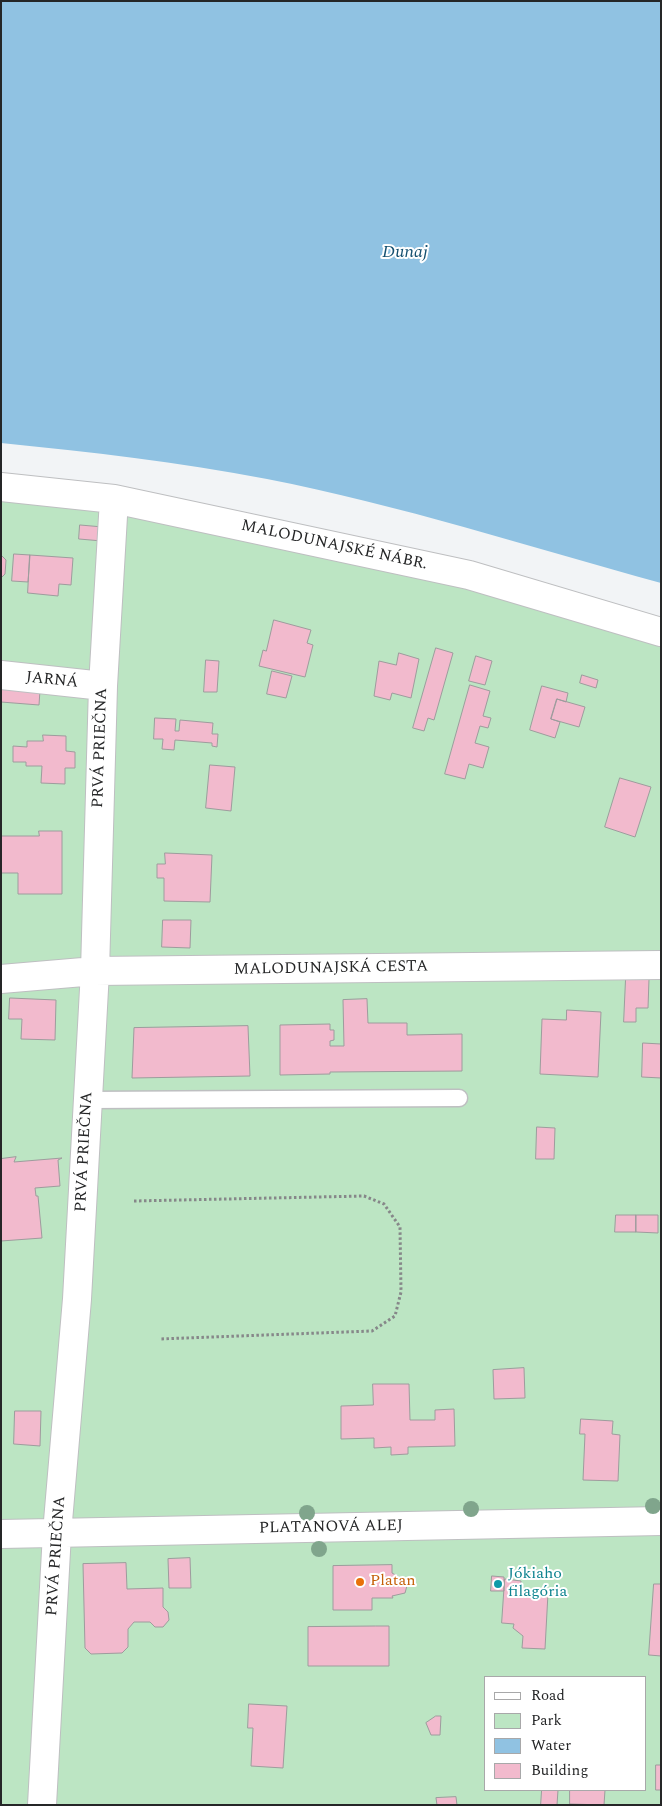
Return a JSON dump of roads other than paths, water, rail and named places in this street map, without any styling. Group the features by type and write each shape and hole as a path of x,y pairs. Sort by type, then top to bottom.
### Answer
{"street":[{"name":"MALODUNAJSKÉ NÁBR.","path":"1,487 114,499 469,575 661,632"},
{"name":"PRVÁ PRIEČNA","path":"42,1805 57,1533 76,1299 88,1100 95,971 102,686 114,499"},
{"name":"JARNÁ","path":"1,675 102,686"},
{"name":"MALODUNAJSKÁ CESTA","path":"1,980 95,971 661,966"},
{"name":"PLATANOVÁ ALEJ","path":"1,1534 661,1521"}],"lane":[{"path":"88,1100 458,1098"}],"water":[{"name":"Dunaj","path":"1,1 661,1 661,583 465,527 317,489 168,463 1,443"}],"place":[{"name":"Platan","path":"360,1582"},
{"name":"Jókiaho filagória","path":"498,1584"}]}
